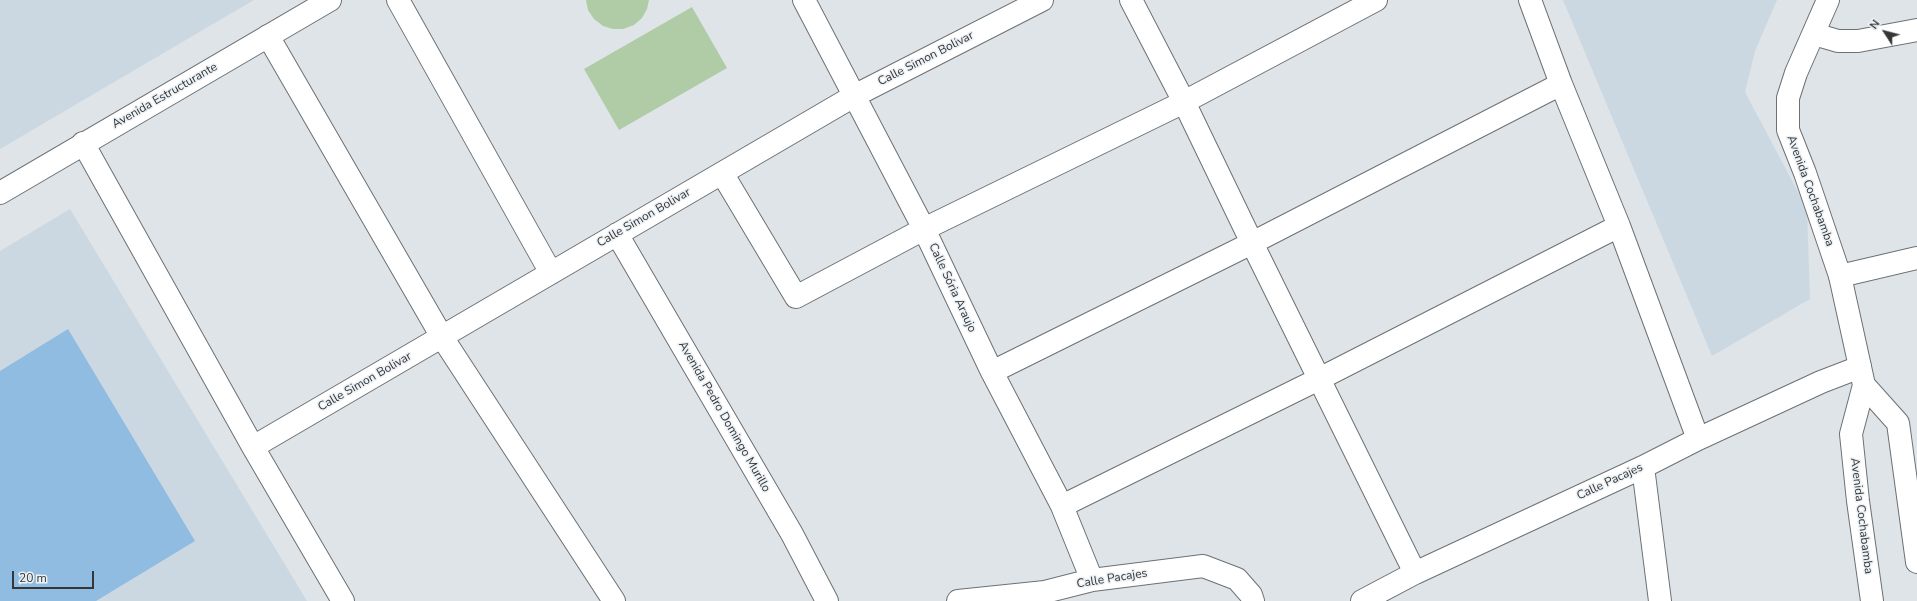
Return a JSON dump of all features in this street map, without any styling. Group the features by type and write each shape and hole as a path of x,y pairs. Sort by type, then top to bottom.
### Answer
{"street":[{"name":"Avenida Estructurante","path":"0,193 330,0"},
{"path":"398,0 551,273"},
{"name":"Calle Sória Araujo","path":"804,0 924,229 992,372 1062,506 1092,580"},
{"name":"Calle Simon Bolivar","path":"252,447 854,96 1042,0"},
{"path":"1131,0 1184,102 1415,573"},
{"path":"722,173 796,297 924,229 1184,102 1376,0"},
{"path":"1530,0 1561,84 1619,226 1698,439"},
{"name":"Avenida Cochabamba","path":"1828,0 1796,73 1788,98 1788,130 1805,173 1840,276 1862,376 1852,434 1858,501 1872,601"},
{"path":"1814,34 1838,41 1858,41 1917,30"},
{"path":"268,36 442,337 614,601"},
{"path":"992,372 1252,243 1561,84"},
{"path":"83,144 252,447 343,601"},
{"path":"1062,506 1619,226"},
{"name":"Avenida Pedro Domingo Murillo","path":"617,234 792,534 827,601"},
{"path":"1840,276 1917,258"},
{"name":"Avenida Cochabamba","path":"1862,376 1898,423 1912,492 1917,562"},
{"name":"Calle Pacajes","path":"1362,601 1415,573 1643,468 1698,439 1821,382 1862,376"},
{"path":"1643,468 1660,601"},
{"name":"Calle Pacajes","path":"958,601 1045,596 1092,580 1204,566 1237,579 1252,595 1253,601"}],"shaded area":[{"path":"0,0 254,0 0,149"},
{"path":"1563,0 1777,0 1755,51 1745,92 1807,209 1810,299 1712,356"},
{"path":"70,209 307,601 0,601 0,251"}],"green space":[{"path":"586,0 649,0 647,9 642,18 634,25 623,29 613,29 603,26 594,19 588,10"},
{"path":"692,7 727,68 619,130 584,69"}],"building":[{"path":"68,329 195,541 96,601 0,601 0,371"}]}
